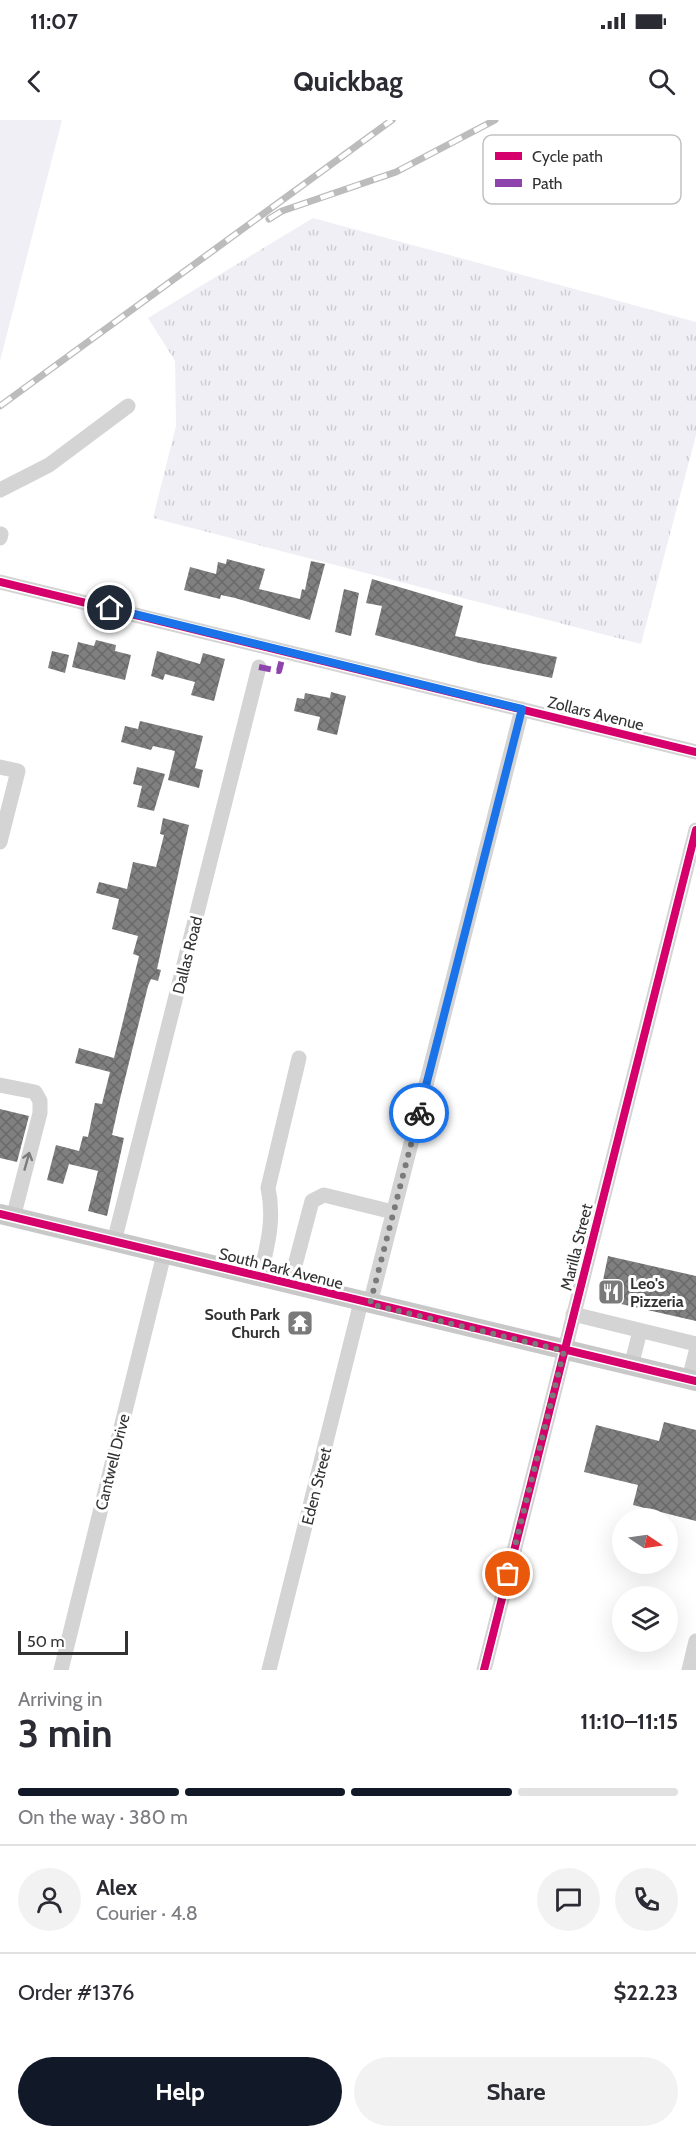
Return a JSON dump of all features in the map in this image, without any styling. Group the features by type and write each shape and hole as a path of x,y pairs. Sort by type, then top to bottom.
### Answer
{"main road":[{"name":"South Park Avenue","path":"7,1216 692,1380"}],"street":[{"path":"0,490 49,465 128,406"},
{"name":"Zollars Avenue","path":"0,582 696,752"},
{"name":"Dallas Road","path":"114,1242 259,667"},
{"name":"Eden Street","path":"269,1670 365,1303 393,1212 522,709"},
{"path":"0,767 18,771 0,842"},
{"name":"Marilla Street","path":"483,1670 696,830"},
{"path":"260,1277 270,1231 271,1203 268,1188 299,1058"},
{"path":"0,1085 35,1092 40,1101 40,1113 7,1216"},
{"path":"290,1284 312,1201 324,1195 393,1212"},
{"name":"Cantwell Drive","path":"61,1670 164,1254"},
{"path":"573,1314 696,1344"},
{"path":"631,1366 640,1331"},
{"path":"692,1380 696,1352"},
{"path":"689,1670 696,1641"}],"green space":[{"path":"0,120 62,120 0,361"},
{"path":"313,218 696,322 696,435 641,644 153,518 176,426 175,361 148,318"}],"building":[{"path":"227,559 265,569 259,589 300,599 302,589 305,590 311,561 325,564 310,620 235,598 221,595 220,599 184,590 190,567 216,574 218,562 226,564"},
{"path":"372,579 463,606 455,636 557,657 552,678 479,663 375,635 382,606 366,603"},
{"path":"344,589 359,593 351,636 335,632"},
{"path":"96,640 116,645 115,651 131,655 125,680 72,667 78,642 94,646"},
{"path":"52,651 69,655 65,673 48,668"},
{"path":"157,651 200,664 203,653 225,659 214,701 191,695 195,682 165,674 163,680 151,676"},
{"path":"331,692 346,696 337,735 317,730 320,717 294,711 297,698 304,699 305,693 330,698"},
{"path":"140,721 203,736 195,768 203,770 199,788 168,780 175,751 153,746 151,750 121,742 125,726 138,729"},
{"path":"137,767 165,774 154,811 137,807 142,786 133,784"},
{"path":"163,818 189,825 157,969 161,970 158,981 151,979 148,986 112,1135 124,1138 107,1216 88,1211 98,1171 69,1164 63,1184 47,1180 56,1145 79,1151 83,1136 88,1137 95,1103 102,1104 110,1072 75,1063 79,1048 114,1058 139,956 133,954 138,936 112,929 119,899 96,893 99,882 127,889 133,862 156,867 164,835 160,834"},
{"path":"0,1109 29,1116 17,1162 0,1158"},
{"path":"608,1256 696,1276 696,1321 621,1304 623,1296 601,1290"},
{"path":"664,1422 696,1430 696,1521 678,1516 678,1508 645,1508 633,1505 638,1485 584,1472 596,1425 659,1441"}],"railway":[{"path":"0,406 392,120"},
{"path":"269,219 282,211 396,172 495,120"}],"marked path":[{"path":"259,667 279,671 284,651"}],"cycle path":[{"path":"0,582 696,752"},
{"path":"484,1670 696,830"},
{"path":"0,1214 696,1381"}],"way so far":[{"path":"419,1113 370,1304 564,1351 508,1574"}],"place":[{"name":"Leo's Pizzeria","path":"611,1292"},
{"name":"South Park Church","path":"300,1323"}],"route":[{"path":"110,608 522,709 419,1113"}]}
